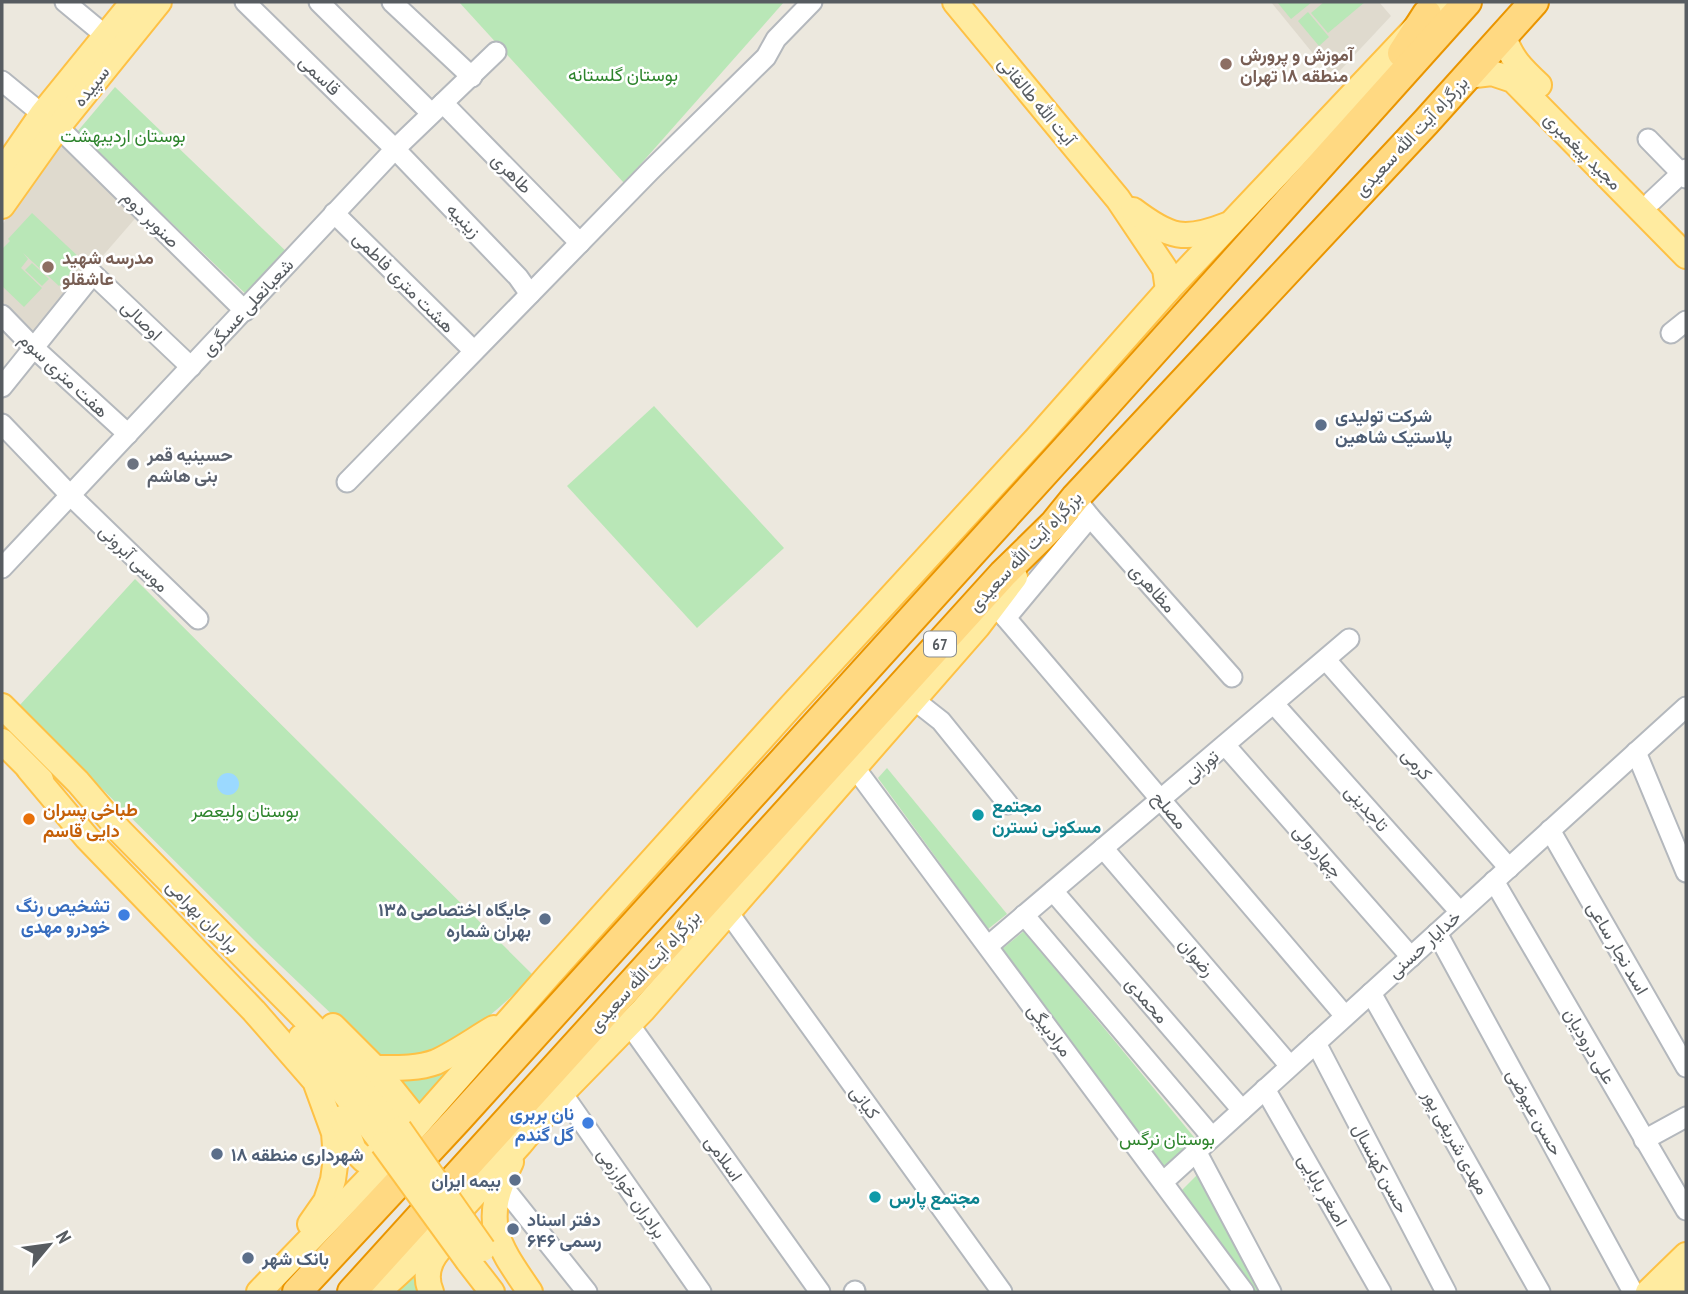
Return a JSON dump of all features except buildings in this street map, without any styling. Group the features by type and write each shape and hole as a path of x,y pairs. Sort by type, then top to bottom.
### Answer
{"highway":[{"name":"67","path":"297,1292 458,1119 1066,449 1467,2"},
{"name":"بزرگراه آیت الله سعیدی","path":"352,1292 1003,573 1054,524 1083,507 1534,2"},
{"path":"1360,119 1434,8"},
{"path":"275,1292 361,1221"}],"main road":[{"path":"50,120 132,2"},
{"name":"سپیده","path":"4,190 50,120 159,2"},
{"name":"آیت الله طالقانی","path":"955,2 1118,200 1165,269 1168,290"},
{"path":"258,1292 380,1167 791,706 1037,438 1168,290 1434,8"},
{"path":"1467,76 1517,74 1504,36"},
{"name":"مجید پیغمبری","path":"1517,74 1541,86 1686,237"},
{"name":"مجید پیغمبری","path":"1517,74 1686,256"},
{"name":"آیت الله طالقانی","path":"1118,200 1148,222 1177,236 1204,234 1230,223"},
{"path":"378,1292 426,1248 562,1093 629,1024 913,699 1000,611 1054,524"},
{"name":"برادران بهرامی","path":"2,706 79,782 146,859 323,1038 391,1137"},
{"name":"برادران بهرامی","path":"2,741 258,989 391,1137"},
{"path":"29,769 87,838 254,1011 315,1081 344,1121 358,1156 364,1160 370,1159 411,1125 411,1113 375,1068 139,834 79,782"},
{"path":"375,1068 416,1067 435,1062 513,1017"},
{"path":"258,1292 326,1202 333,1180 337,1149 315,1081"},
{"path":"391,1137 476,1255 514,1292"},
{"path":"493,1225 500,1183 520,1144"},
{"path":"431,1292 427,1282 428,1267 440,1249 476,1217 485,1218 493,1225 509,1262 530,1292"},
{"path":"476,1255 492,1292"},
{"path":"1648,1292 1686,1255"},
{"path":"1674,1292 1686,1280"}],"street":[{"path":"65,2 106,36"},
{"name":"قاسمی","path":"245,2 395,149"},
{"name":"طاهری","path":"319,2 437,108 580,243"},
{"path":"392,2 472,77"},
{"path":"347,482 766,57 776,39 811,2"},
{"name":"شعبانعلی عسگری","path":"5,559 71,496 395,149 496,52"},
{"name":"صنوبر دوم","path":"2,81 50,120 245,311"},
{"path":"1647,139 1685,173 1652,201"},
{"name":"زینبیه","path":"395,149 518,277 530,294"},
{"name":"هشت متری فاطمی","path":"334,213 474,351"},
{"name":"اوصالی","path":"34,348 93,274 191,367"},
{"name":"هفت متری سوم","path":"2,315 128,434"},
{"path":"1671,333 1686,321"},
{"path":"2,387 34,348"},
{"name":"موسی آبرونی","path":"2,424 71,496 198,619"},
{"path":"1000,611 1083,507"},
{"name":"مظاهری","path":"1083,507 1232,677"},
{"name":"مصلح","path":"1000,611 1346,1016"},
{"name":"تورانی","path":"988,946 1349,639"},
{"name":"کرمی","path":"1326,660 1501,874"},
{"path":"913,699 941,721 1008,804"},
{"name":"تاجدینی","path":"1274,704 1460,912"},
{"name":"خدایار حسنی","path":"1163,1182 1686,707"},
{"name":"چهاردولی","path":"1225,745 1410,957"},
{"path":"1636,752 1686,872"},
{"name":"مرادبیگی","path":"855,768 1244,1292"},
{"name":"اسد نجار ساعی","path":"1550,830 1686,1067"},
{"name":"رضوان","path":"1103,848 1290,1066"},
{"name":"علی درودیان","path":"1501,874 1644,1140 1686,1210"},
{"name":"محمدی","path":"1053,891 1242,1110"},
{"name":"کیانی","path":"728,912 1002,1292"},
{"path":"1024,915 1212,1137"},
{"name":"حسن عیوضی","path":"1437,933 1633,1292"},
{"name":"مهدی شریفی پور","path":"1371,993 1540,1292"},
{"name":"اسلامی","path":"629,1024 820,1292"},
{"name":"حسن کهنسال","path":"1315,1043 1446,1292"},
{"name":"اصغر بابایی","path":"1265,1089 1381,1292"},
{"name":"برادران خوارزمی","path":"562,1093 701,1292"},
{"path":"1644,1140 1686,1116"},
{"path":"1196,1151 1271,1292"},
{"path":"500,1183 587,1292"}],"shaded area":[{"path":"1271,2 1379,2 1391,16 1333,78"},
{"name":"مدرسه شهید عاشقلو","path":"58,142 68,145 139,214 35,334 2,301 2,225"}],"green space":[{"name":"بوستان گلستانه","path":"459,2 784,2 624,183"},
{"path":"1277,2 1312,2 1291,19"},
{"path":"1324,2 1365,2 1328,33 1311,13"},
{"path":"1308,12 1329,37 1319,46 1298,21"},
{"name":"بوستان اردیبهشت","path":"115,87 290,255 251,299 77,132"},
{"path":"32,213 82,260 59,286 23,253 28,259 21,268 42,288 24,307 2,286 2,249"},
{"path":"32,263 49,279 42,286 25,270"},
{"path":"654,406 784,548 697,628 567,486"},
{"name":"بوستان ولیعصر","path":"135,579 534,976 480,1023 451,1044 418,1058 380,1060 261,947 19,706"},
{"path":"887,768 1007,914 988,929 878,778"},
{"name":"بوستان نرگس","path":"1024,931 1198,1142 1163,1170 1002,949"},
{"path":"454,1064 418,1110 393,1076"},
{"name":"بوستان نرگس","path":"1198,1174 1262,1292 1249,1292 1177,1195"},
{"path":"424,1256 422,1292 390,1292"}],"water":[{"path":"228,773 236,776 239,784 236,792 228,795 220,792 217,784 220,776"}],"place":[{"name":"آموزش و پرورش منطقه ۱۸ تهران","path":"1226,64"},
{"name":"مدرسه شهید عاشقلو","path":"48,267"},
{"name":"شرکت تولیدی پلاستیک شاهین","path":"1321,425"},
{"name":"حسینیه قمر بنی هاشم","path":"133,464"},
{"name":"مجتمع مسکونی نسترن","path":"978,815"},
{"name":"طباخی پسران دایی قاسم","path":"29,819"},
{"name":"تشخیص رنگ خودرو مهدی","path":"124,915"},
{"name":"۱۳۵ جایگاه اختصاصی بهران شماره","path":"545,919"},
{"name":"نان بربری گل گندم","path":"588,1123"},
{"name":"شهرداری منطقه ۱۸","path":"217,1154"},
{"name":"بیمه ایران","path":"515,1180"},
{"name":"مجتمع پارس","path":"875,1197"},
{"name":"دفتر اسناد رسمی ۶۴۶","path":"513,1229"},
{"name":"بانک شهر","path":"248,1258"}]}
